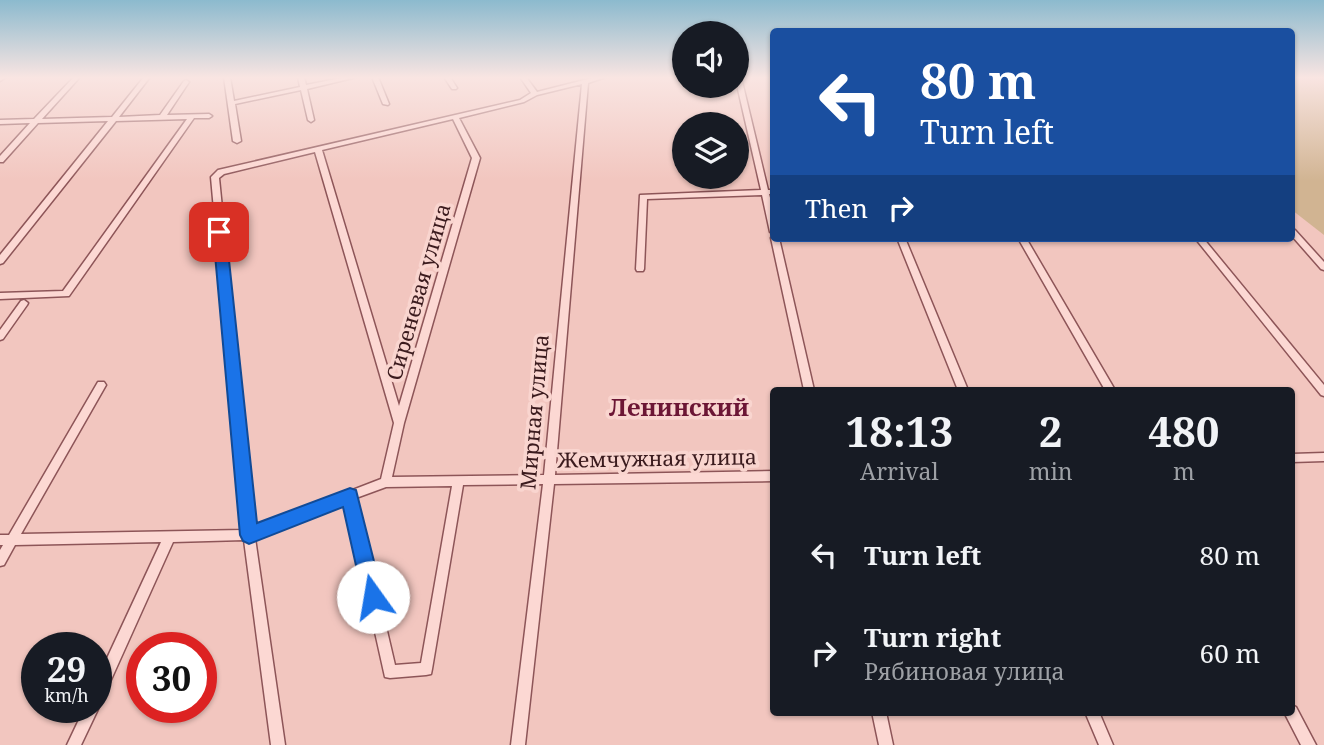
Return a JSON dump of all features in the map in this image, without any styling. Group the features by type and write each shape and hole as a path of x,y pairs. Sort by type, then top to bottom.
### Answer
{"street":[{"path":"0,160 45,112"},
{"path":"0,261 119,112"},
{"path":"162,118 166,112"},
{"path":"233,112 237,141"},
{"path":"309,112 311,120"},
{"path":"278,745 249,535 215,177 221,172 477,112"},
{"name":"Мирная улица","path":"518,745 549,480 582,112"},
{"path":"640,269 643,197 769,192 747,112"},
{"path":"0,122 209,116"},
{"path":"0,296 66,294 192,117"},
{"name":"Сиреневая улица","path":"386,481 399,423 476,158 455,117"},
{"path":"318,149 399,423"},
{"path":"1295,235 1324,267"},
{"path":"776,242 808,387"},
{"path":"903,242 962,387"},
{"path":"1024,242 1108,387"},
{"path":"1202,242 1324,392"},
{"path":"0,337 24,303"},
{"path":"0,561 6,540 101,385"},
{"path":"1295,458 1324,457"},
{"name":"Жемчужная улица","path":"386,481 770,476"},
{"path":"6,540 249,535 386,481"},
{"path":"350,496 390,672 426,668 458,481"},
{"path":"112,662 170,536"},
{"path":"880,716 886,745"},
{"path":"1094,716 1106,745"},
{"path":"1292,716 1309,745"},
{"path":"74,745 84,723"}],"shaded area":[{"path":"1295,112 1324,112 1324,235 1295,212"}],"district":[{"name":"Ленинский","path":"679,408"}],"route":[{"path":"219,232 232,339 249,535 350,496 373,597"}]}
